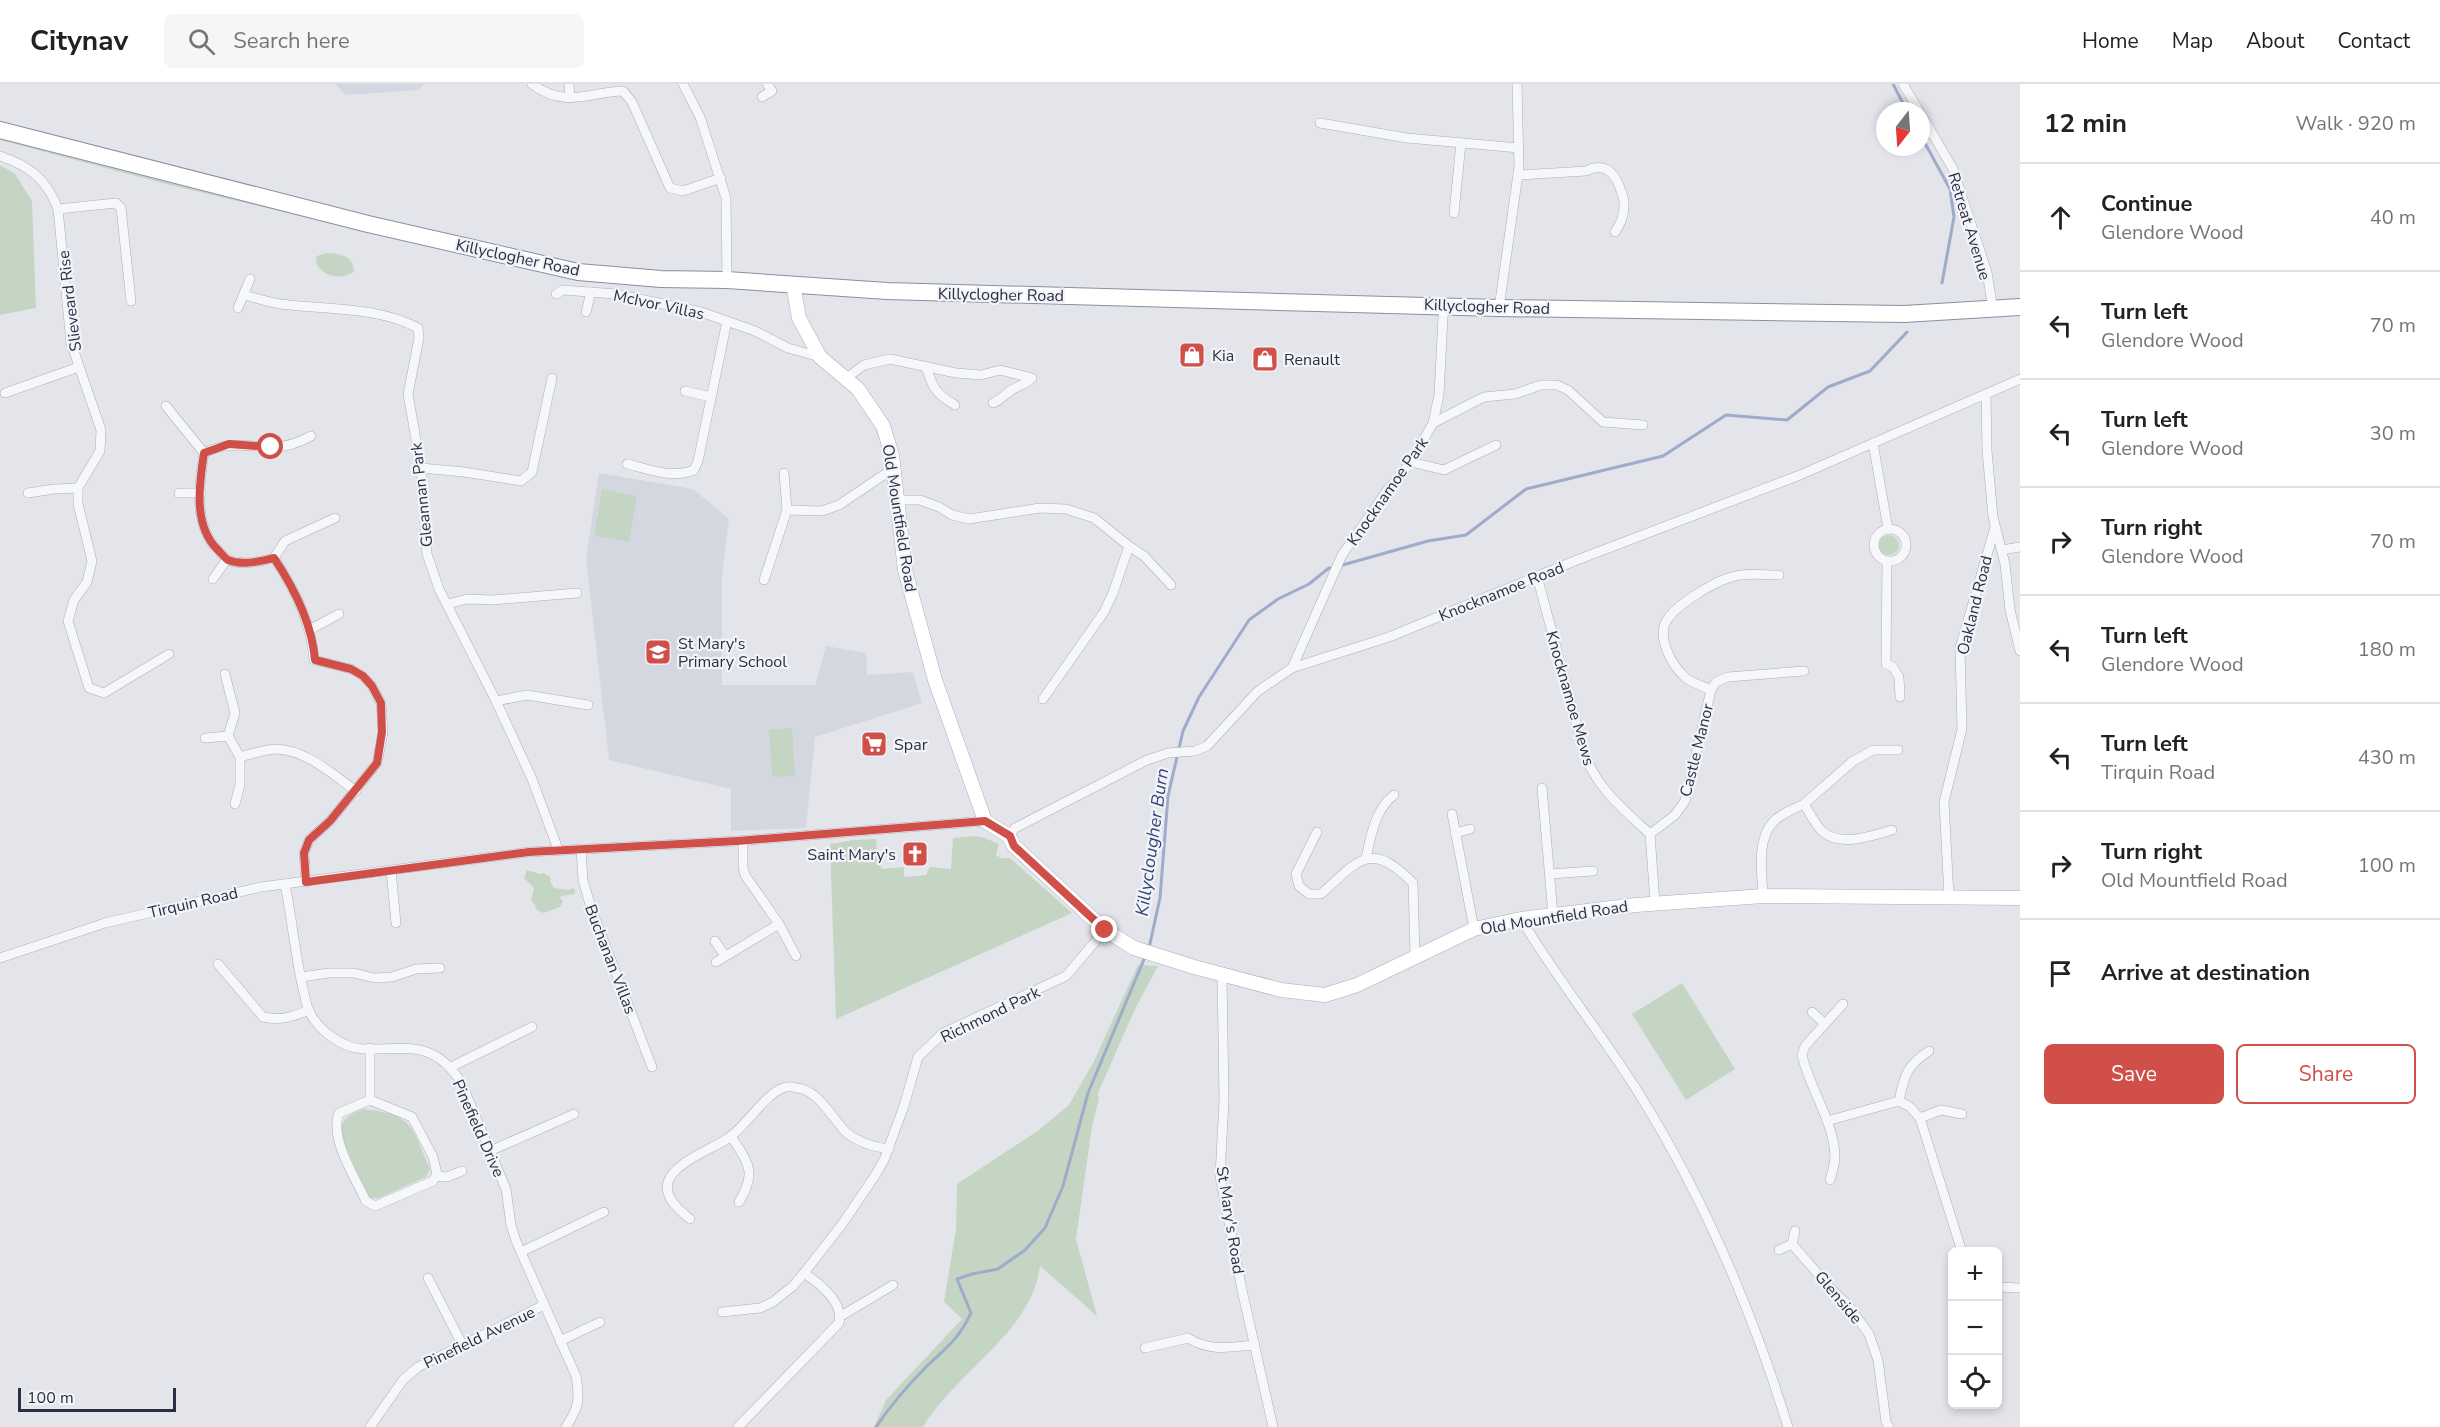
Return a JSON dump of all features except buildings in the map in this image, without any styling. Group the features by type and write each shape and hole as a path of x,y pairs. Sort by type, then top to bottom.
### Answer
{"highway":[{"name":"Killyclogher Road","path":"0,130 368,224 578,272 661,279 726,280 887,291 1499,308 1904,314 2020,307"}],"street":[{"path":"532,84 559,96 570,98 586,98 623,91 632,102 670,188 683,191 721,178"},
{"path":"569,84 570,98"},
{"path":"683,84 700,117 726,198 726,280"},
{"path":"762,97 772,91 767,84"},
{"path":"1499,308 1518,175 1517,84"},
{"name":"Retreat Avenue","path":"1903,84 1914,102"},
{"path":"1320,123 1407,138 1519,148"},
{"name":"Retreat Avenue","path":"1930,129 1953,169 1987,272 1994,310"},
{"path":"1454,213 1461,142"},
{"name":"Slieveard Rise","path":"0,156 29,169 42,179 52,191 58,209 71,343 101,430 100,451 78,488"},
{"path":"1518,175 1586,171 1595,166 1607,168 1617,179 1625,203 1622,222 1615,232"},
{"path":"58,209 116,203 121,208 131,301"},
{"path":"238,308 250,279"},
{"path":"793,284 799,318 820,357"},
{"name":"McIvor Villas","path":"556,294 562,290 626,296 701,312 755,331 788,348 820,357"},
{"name":"McIvor Villas","path":"586,312 591,292"},
{"name":"Gleannan Park","path":"243,296 279,304 362,312 393,318 418,328 419,338 408,394 421,468 427,554 439,589 532,778 558,849"},
{"name":"Knocknamoe Park","path":"1292,668 1339,560 1386,492 1411,462 1433,423 1439,395 1443,317 1446,305"},
{"name":"McIvor Villas","path":"627,464 671,474 694,470 698,461 727,321"},
{"name":"Old Mountfield Road","path":"820,357 867,400 883,426 894,468 905,570 935,680 985,821"},
{"path":"845,379 864,365 890,359 981,375 1000,370 1032,378 1025,385 1010,391 1004,399 993,403"},
{"path":"926,366 932,387 955,405"},
{"path":"5,393 79,367"},
{"path":"421,468 521,481 532,472 552,378"},
{"name":"Knocknamoe Road","path":"1010,836 1015,828 1147,759 1168,753 1195,752 1207,746 1258,691 1292,668 1389,637 1537,576 1800,474 2020,379"},
{"path":"1433,423 1484,397 1515,394 1541,386 1557,385 1568,390 1603,422 1643,425"},
{"path":"685,391 711,397"},
{"path":"1986,395 1988,451 1995,527 2005,564 2010,610 2020,651"},
{"path":"166,406 204,453 201,519 213,545 227,559 249,563 274,558 285,540 335,518"},
{"path":"204,453 229,444 271,447 296,444 311,436"},
{"path":"1873,443 1887,529"},
{"path":"1411,462 1444,470 1496,445"},
{"path":"787,510 822,511 839,505 894,468"},
{"path":"764,580 787,510 784,473"},
{"path":"28,493 78,488 78,504 92,561 87,582 74,600 68,621 89,688 104,693 169,654"},
{"path":"178,493 201,493"},
{"path":"897,500 920,500 952,515 969,519 1040,508 1066,509 1094,518 1144,556 1171,585"},
{"name":"Oakland Road","path":"1949,897 1944,802 1962,729 1959,648 1995,527"},
{"path":"1887,529 1895,530 1906,542 1905,550 1902,556 1895,561 1887,561 1876,554 1874,548 1876,536 1887,529"},
{"path":"1043,699 1104,612 1129,546"},
{"path":"2002,550 2020,547"},
{"path":"274,558 286,576 309,630 313,640 315,660 351,669 372,686 381,703 382,732 377,763 330,821 309,840 304,853 306,882"},
{"path":"213,579 227,559"},
{"path":"1887,561 1886,664 1893,667 1899,677 1900,697"},
{"name":"Castle Manor","path":"1711,690 1687,679 1674,665 1665,643 1663,632 1665,622 1672,612 1682,605 1729,578 1745,574 1779,575"},
{"name":"Knocknamoe Mews","path":"1537,576 1585,756 1594,777 1614,800 1650,834"},
{"path":"448,604 467,599 493,600 578,593"},
{"path":"309,630 339,614"},
{"name":"Castle Manor","path":"1650,834 1675,815 1685,801 1711,690 1716,682 1728,677 1804,670"},
{"path":"225,674 235,713 228,736 240,756 240,785 235,804"},
{"path":"496,701 527,695 588,705"},
{"path":"206,738 228,736"},
{"path":"240,756 275,749 295,752 313,760 356,791"},
{"path":"1763,896 1762,857 1767,829 1784,814 1804,804 1859,758 1873,750 1898,750"},
{"path":"1542,788 1553,915"},
{"path":"1366,858 1376,820 1388,800 1394,795"},
{"path":"1804,804 1823,832 1832,837 1854,839 1892,830"},
{"path":"1452,814 1474,929"},
{"path":"985,821 1010,836"},
{"name":"Tirquin Road","path":"0,958 105,923 240,891 285,884 558,849 743,840 985,821"},
{"path":"1455,833 1470,829"},
{"path":"1317,832 1296,874 1299,886 1309,894 1321,894 1360,860 1372,857 1389,864 1413,883 1415,956"},
{"path":"1650,834 1655,903"},
{"name":"Old Mountfield Road","path":"1010,836 1014,846 1117,939 1147,952 1281,990 1324,995 1357,985 1474,929 1521,919 1655,903 1763,896 2020,898"},
{"path":"743,840 745,875 779,924 796,956"},
{"name":"Buchanan Villas","path":"581,849 583,880 591,908 652,1067"},
{"path":"391,870 396,923"},
{"path":"1550,874 1593,871"},
{"name":"Pinefield Drive","path":"285,884 300,977 309,1010 322,1029 341,1043 361,1049 409,1047 427,1051 451,1067 461,1082 506,1189 511,1225 521,1252 576,1376 579,1397 576,1411 566,1427"},
{"path":"1521,919 1638,1092 1678,1162 1752,1318 1788,1427"},
{"path":"716,962 779,924"},
{"name":"Richmond Park","path":"722,1312 760,1308 773,1302 793,1286 804,1273 876,1174 889,1149 918,1057 926,1047 943,1033 1066,976 1105,930"},
{"path":"716,941 725,956"},
{"path":"218,964 263,1017 288,1019 309,1010"},
{"path":"300,977 328,973 392,977 416,969 441,968"},
{"name":"St Mary's Road","path":"1222,974 1224,1100 1220,1176 1242,1290 1273,1427"},
{"path":"1830,1180 1835,1158 1827,1121 1802,1055 1805,1046 1843,1004"},
{"path":"1812,1012 1825,1024"},
{"path":"451,1067 532,1027"},
{"path":"370,1048 370,1100"},
{"path":"1899,1101 1902,1084 1910,1066 1929,1051"},
{"path":"690,1219 676,1207 667,1193 668,1182 673,1173 686,1162 731,1136 784,1087 803,1088 814,1096 852,1136 889,1149"},
{"path":"370,1100 412,1117 432,1157 436,1176 433,1181 375,1206 366,1201 337,1139 334,1124 339,1113 370,1100"},
{"path":"1827,1121 1899,1101 1910,1107 1920,1118 1961,1247"},
{"path":"1920,1118 1941,1110 1962,1114"},
{"path":"490,1151 574,1114"},
{"path":"731,1136 746,1161 750,1175 748,1186 739,1202"},
{"path":"436,1176 447,1177 462,1171"},
{"path":"521,1252 604,1212"},
{"path":"1779,1250 1792,1244 1795,1231"},
{"name":"Glenside","path":"1792,1244 1848,1305 1869,1334 1878,1360 1886,1422 1889,1427"},
{"path":"804,1273 816,1281 832,1298 841,1316"},
{"path":"428,1278 462,1344"},
{"path":"738,1427 833,1331 841,1316 893,1285"},
{"path":"2002,1287 2020,1288"},
{"name":"Pinefield Avenue","path":"370,1427 403,1380 418,1367 544,1305"},
{"path":"560,1341 600,1322"},
{"path":"1145,1348 1188,1338 1211,1348 1255,1345"}],"shaded area":[{"path":"335,84 424,84 418,90 346,95"},
{"name":"St Mary's Primary School","path":"599,473 693,489 729,519 722,575 722,685 815,685 826,646 866,653 867,675 913,672 922,703 815,737 806,828 731,831 731,789 609,760 586,558"}],"green space":[{"path":"0,137 362,231 162,183 0,140"},
{"path":"0,165 15,174 32,201 36,308 0,315"},
{"path":"326,253 345,256 351,262 354,271 338,277 322,271 316,262 317,256"},
{"path":"602,489 637,496 629,542 594,536"},
{"path":"1885,535 1893,535 1899,541 1899,549 1893,555 1885,555 1879,549 1879,541"},
{"path":"792,728 795,776 772,777 769,730"},
{"path":"975,836 999,844 996,855 1001,858 1010,858 1072,913 836,1019 830,844 876,839 878,861 882,869 904,867 904,877 926,875 930,867 951,869 953,838"},
{"path":"527,870 544,873 551,878 550,881 554,888 568,890 574,888 575,894 561,896 563,901 560,907 543,913 535,909 536,906 531,901 534,888 524,878"},
{"path":"1138,965 1158,966 1135,1009 1098,1093 1099,1099 1092,1126 1076,1239 1097,1316 1040,1266 1034,1289 1023,1311 1008,1332 953,1389 923,1427 874,1427 886,1400 962,1319 944,1302 956,1229 957,1184 1039,1130 1069,1105 1094,1061"},
{"path":"1682,983 1735,1069 1686,1100 1632,1014"},
{"path":"363,1109 392,1114 408,1125 419,1142 430,1169 426,1177 379,1198 369,1198 341,1136 342,1125 346,1118"}],"waterway":[{"path":"1893,84 1902,102"},
{"path":"1930,152 1950,189 1954,217 1942,283"},
{"name":"Killyclougher Burn","path":"1339,566 1428,541 1466,535 1526,489 1663,456 1726,415 1787,420 1828,387 1870,371 1907,332"},
{"name":"Killyclougher Burn","path":"1149,948 1160,898 1168,796 1183,731 1199,697 1249,620 1278,599 1309,584 1329,568 1333,568"},
{"name":"Killyclougher Burn","path":"876,1427 906,1388 962,1330 971,1313 957,1279 998,1269 1025,1250 1045,1228 1063,1186 1088,1093 1145,957"}],"place":[{"name":"Kia","path":"1192,355"},
{"name":"Renault","path":"1265,359"},
{"name":"St Mary's Primary School","path":"658,652"},
{"name":"Spar","path":"874,744"},
{"name":"Saint Mary's","path":"915,854"}],"route":[{"path":"271,447 229,444 204,453 201,473 201,519 213,545 227,559 249,563 274,558 286,576 309,630 313,640 315,660 333,663 363,676 372,686 381,703 383,717 381,747 377,763 330,821 309,840 304,853 306,882 558,849 621,848 737,841 877,829 921,828 985,821 998,831 1010,836 1014,846 1105,930"}]}
